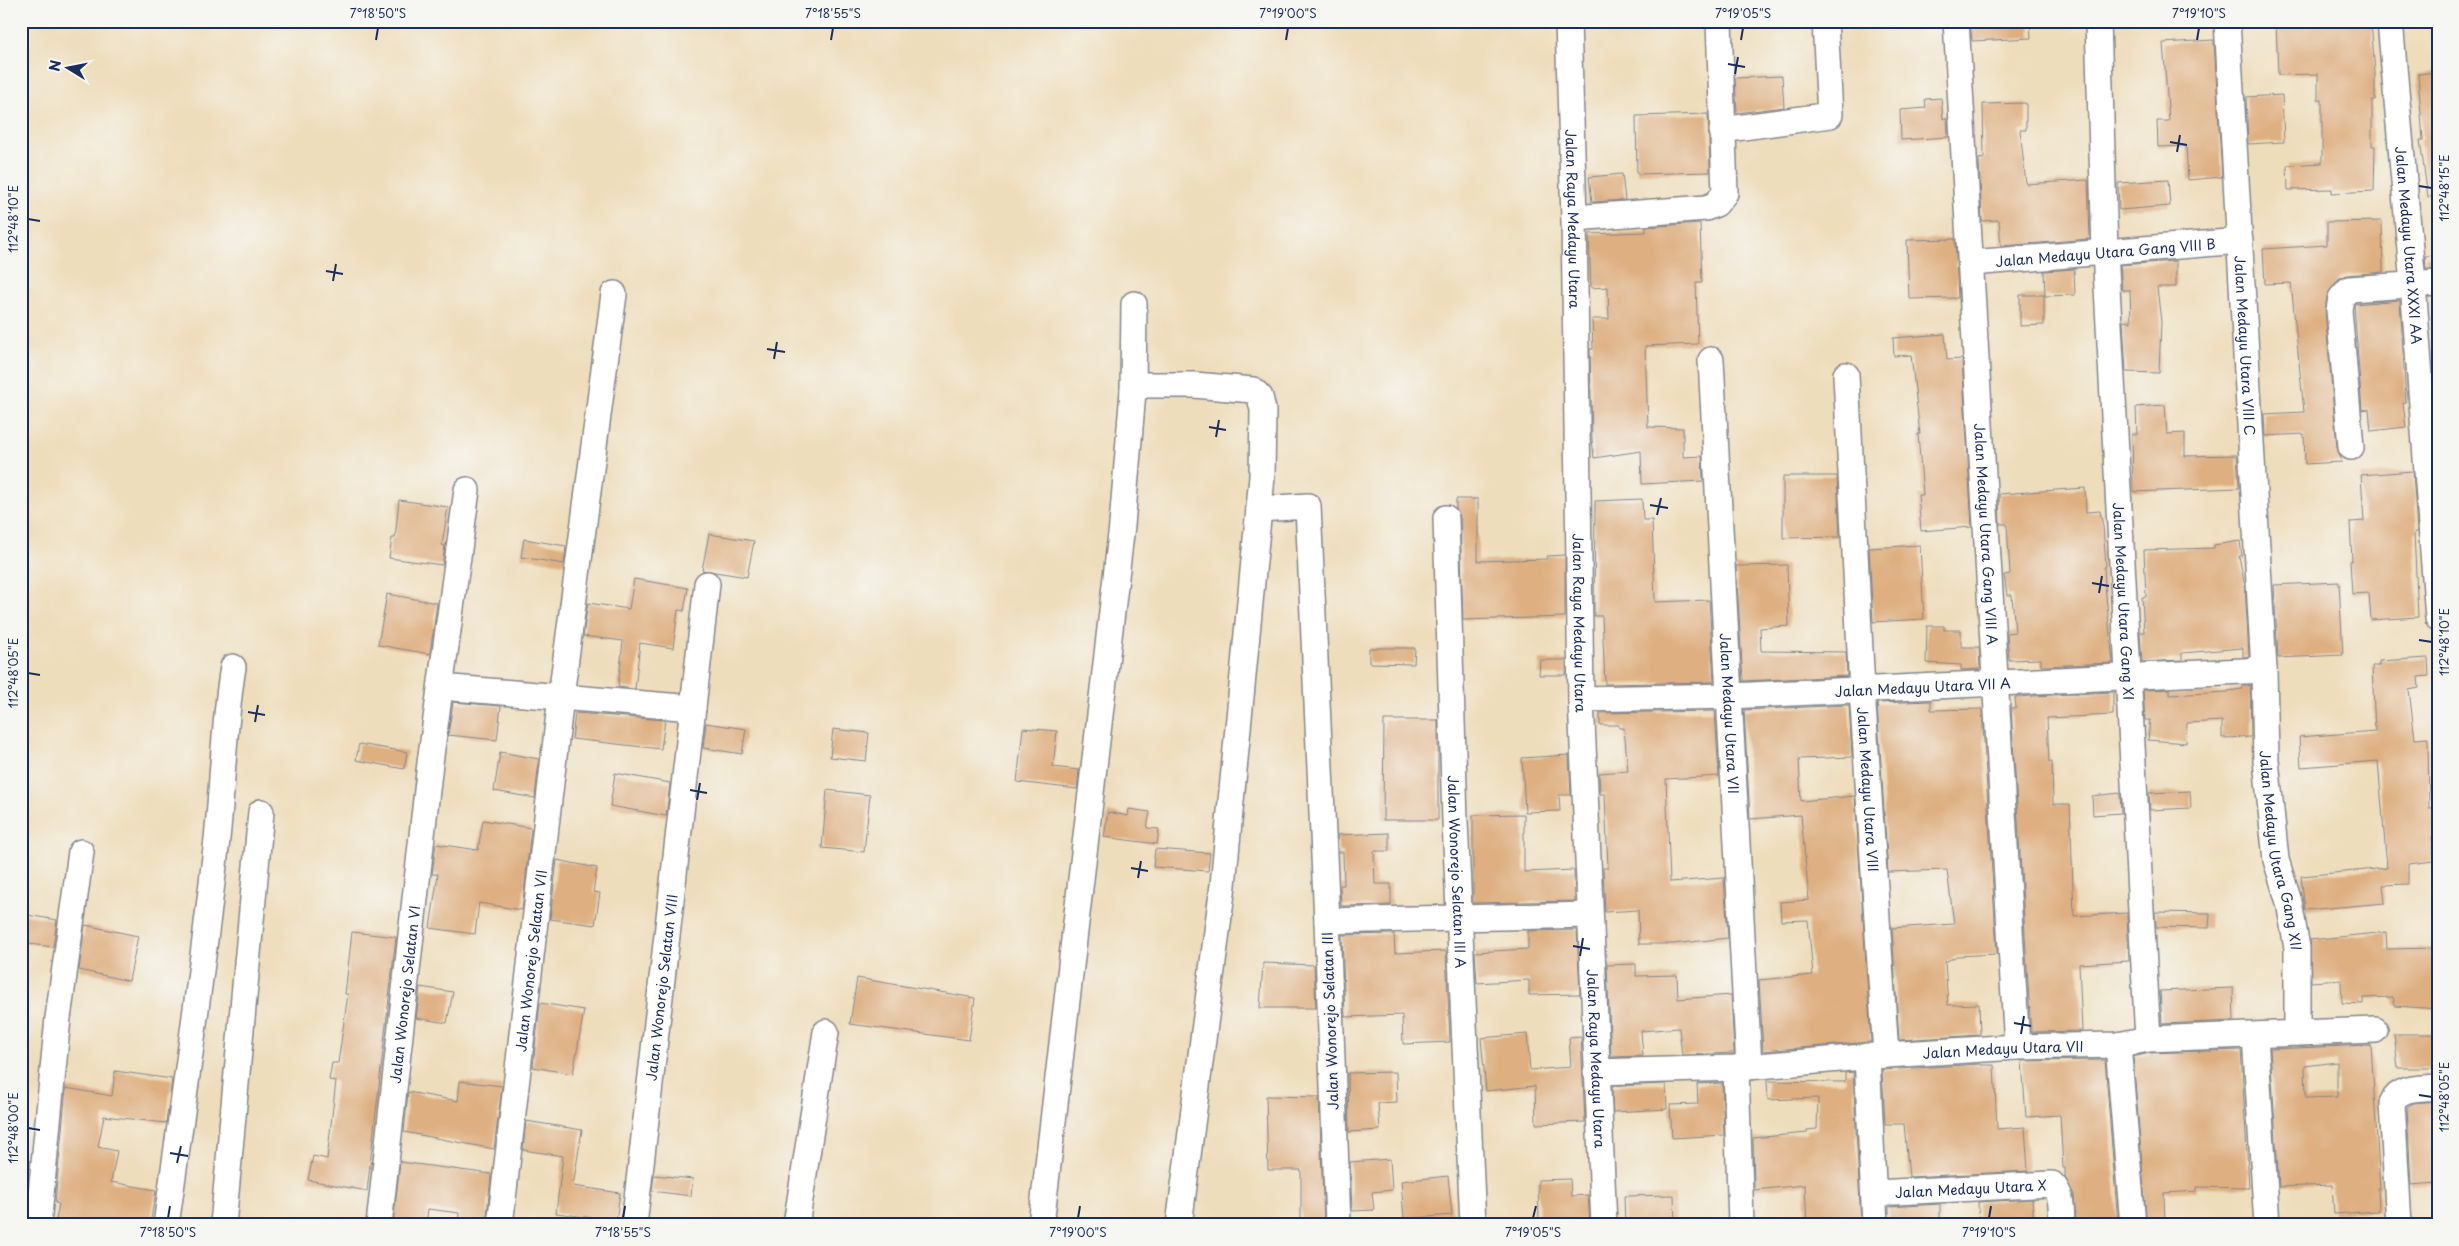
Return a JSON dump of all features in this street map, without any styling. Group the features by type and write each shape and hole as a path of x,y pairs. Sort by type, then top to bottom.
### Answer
{"street":[{"name":"Jalan Raya Medayu Utara","path":"1568,21 1574,218 1581,699 1604,1225"},
{"path":"1574,218 1706,208 1716,204 1725,192 1719,21"},
{"path":"1722,130 1830,115 1825,21"},
{"name":"Jalan Medayu Utara Gang VIII A","path":"1956,21 2017,1046"},
{"name":"Jalan Medayu Utara Gang XI","path":"2098,21 2104,164 2105,251 2148,1040"},
{"name":"Jalan Medayu Utara VIII C","path":"2227,21 2264,670"},
{"name":"Jalan Medayu Utara XXXI AA","path":"2390,21 2426,284 2438,618"},
{"name":"Jalan Medayu Utara Gang VIII B","path":"1971,263 2240,241"},
{"path":"2351,447 2338,310 2341,298 2349,289 2426,284"},
{"name":"Jalan Wonorejo Selatan VII","path":"500,1225 561,696 614,294"},
{"path":"1041,1225 1122,525 1133,391 1134,304"},
{"name":"Jalan Medayu Utara VII","path":"1712,360 1731,696 1743,1067 1741,1225"},
{"name":"Jalan Medayu Utara VIII","path":"1846,375 1862,690 1876,1056 1875,1225"},
{"path":"1133,391 1144,385 1194,384 1253,390 1260,397 1263,410 1259,509 1223,885 1180,1222"},
{"name":"Jalan Wonorejo Selatan VI","path":"379,1225 430,763 467,490"},
{"path":"1259,509 1308,506 1327,921"},
{"name":"Jalan Wonorejo Selatan III A","path":"1446,518 1473,1225"},
{"name":"Jalan Wonorejo Selatan VIII","path":"634,1225 707,584"},
{"path":"166,1225 200,980 218,829 226,711 233,667"},
{"name":"Jalan Medayu Utara VII A","path":"1581,699 1731,696 1996,681 2264,670"},
{"name":"Jalan Medayu Utara Gang XII","path":"2264,670 2266,760 2276,860 2289,902 2297,948 2297,1033"},
{"path":"441,687 693,708"},
{"path":"223,1225 261,812"},
{"path":"38,1225 58,1018 81,852"},
{"name":"Jalan Wonorejo Selatan III","path":"1338,1225 1327,921 1590,915"},
{"name":"Jalan Medayu Utara VII","path":"1596,1072 1743,1067 2017,1046 2118,1045 2148,1040 2374,1030"},
{"path":"796,1225 826,1032"},
{"path":"2255,1036 2267,1225"},
{"path":"2118,1045 2133,1225"},
{"path":"2399,1225 2392,1103 2395,1095 2402,1091 2438,1087"},
{"name":"Jalan Medayu Utara X","path":"1875,1193 2052,1184 2058,1189 2060,1197 2062,1225"}],"building":[{"path":"1970,21 2030,21 2031,38 1972,41"},
{"path":"2371,21 2375,73 2375,100 2372,100 2372,146 2375,146 2374,191 2332,193 2332,189 2288,190 2287,165 2322,163 2322,100 2318,100 2318,74 2278,75 2276,22"},
{"path":"2214,40 2222,177 2188,180 2186,146 2158,147 2157,121 2169,121 2163,43"},
{"path":"2438,72 2438,196 2428,197 2420,140 2423,140 2418,74"},
{"path":"1782,76 1784,107 1737,113 1735,78"},
{"path":"2282,95 2284,142 2248,144 2246,97"},
{"path":"1941,98 1943,119 1947,118 1948,137 1901,140 1900,110 1926,108 1925,99"},
{"path":"2026,103 2026,130 2020,130 2026,184 2088,180 2090,239 2001,246 1999,220 1982,221 1979,159 1984,158 1983,104"},
{"path":"1708,114 1710,172 1637,174 1636,116"},
{"path":"1622,174 1625,200 1592,202 1589,177"},
{"path":"2168,180 2170,206 2119,210 2118,183"},
{"path":"2382,221 2383,272 2347,275 2338,279 2327,296 2325,311 2337,448 2342,462 2305,464 2304,434 2265,436 2264,414 2304,412 2291,283 2265,284 2263,249 2327,245 2327,222"},
{"path":"1700,223 1702,283 1696,283 1698,344 1645,346 1648,427 1683,428 1683,457 1702,456 1703,481 1642,484 1641,451 1594,458 1590,349 1593,349 1592,319 1609,319 1608,287 1591,288 1589,234 1646,232 1646,227"},
{"path":"1955,239 1958,298 1909,299 1907,240"},
{"path":"2438,255 2438,269 2426,269 2425,256"},
{"path":"2176,261 2176,287 2157,287 2161,322 2159,373 2126,372 2123,321 2131,322 2130,290 2122,290 2120,265"},
{"path":"2074,269 2075,295 2045,296 2044,271"},
{"path":"2020,295 2044,295 2044,325 2020,326"},
{"path":"2400,300 2406,402 2403,403 2406,427 2371,431 2369,409 2362,410 2354,304"},
{"path":"1945,334 1947,360 1962,359 1972,527 1921,531 1918,495 1923,495 1918,434 1920,434 1911,355 1894,356 1893,338"},
{"path":"2165,405 2167,434 2185,433 2185,456 2237,455 2239,488 2133,492 2132,434 2137,434 2136,407"},
{"path":"2413,471 2417,532 2414,533 2418,617 2371,620 2369,593 2352,594 2350,522 2364,521 2361,475"},
{"path":"1783,476 1837,476 1840,537 1783,538"},
{"path":"2085,488 2086,512 2100,511 2103,526 2106,566 2104,567 2105,586 2113,663 2041,666 2041,659 2009,660 2007,633 2015,632 2012,595 2007,595 2004,575 2010,574 2007,524 2000,524 1999,494"},
{"path":"1456,499 1478,499 1478,561 1547,559 1547,556 1565,555 1565,617 1463,620 1460,518 1456,508"},
{"path":"1642,499 1643,520 1652,520 1655,602 1709,600 1714,682 1605,684 1602,616 1594,616 1595,501"},
{"path":"399,500 448,507 442,545 445,546 442,565 389,558 392,538 395,538"},
{"path":"709,534 754,541 747,577 702,570"},
{"path":"524,539 566,546 564,564 521,557"},
{"path":"2240,541 2242,556 2239,556 2245,587 2249,656 2243,657 2243,648 2182,653 2182,660 2142,662 2140,632 2144,632 2142,597 2146,597 2144,550 2214,548 2214,545"},
{"path":"1920,545 1924,619 1873,622 1869,548"},
{"path":"1787,565 1789,626 1760,628 1761,651 1846,652 1847,676 1743,681 1736,566"},
{"path":"634,579 688,588 684,611 678,610 673,648 640,643 635,689 618,687 623,641 583,636 588,603 629,609"},
{"path":"2339,582 2343,655 2278,658 2274,585"},
{"path":"387,594 437,603 430,654 378,645"},
{"path":"1927,626 1944,626 1944,630 1961,630 1961,647 1979,647 1980,669 1961,670 1961,665 1926,663"},
{"path":"1369,648 1415,648 1414,664 1369,663"},
{"path":"2428,658 2429,676 2418,677 2419,688 2409,690 2415,739 2428,738 2429,808 2438,808 2438,837 2432,837 2435,861 2408,864 2408,884 2383,885 2385,903 2305,910 2301,876 2387,868 2378,761 2301,767 2299,737 2375,731 2372,666 2379,666 2379,661"},
{"path":"1540,660 1566,660 1566,675 1539,675"},
{"path":"2242,685 2250,685 2251,737 2222,738 2222,721 2187,723 2186,743 2148,740 2150,720 2145,720 2143,690 2170,689 2170,695 2228,692 2242,689"},
{"path":"2113,692 2113,715 2047,718 2049,762 2052,762 2053,804 2070,804 2074,916 2127,913 2129,961 2079,964 2082,1031 2031,1032 2011,708 2016,708 2015,697"},
{"path":"1931,701 1931,710 1982,709 1997,954 1957,956 1945,962 1948,1005 1979,1004 1980,1035 1899,1040 1892,928 1954,924 1947,870 1888,872 1877,703"},
{"path":"453,702 501,706 497,740 448,735"},
{"path":"1849,705 1852,757 1799,759 1801,801 1855,796 1871,1042 1763,1051 1759,980 1813,975 1808,920 1781,921 1780,902 1809,900 1801,815 1750,819 1744,710"},
{"path":"1715,711 1719,776 1666,779 1670,882 1724,878 1728,938 1673,944 1639,944 1638,910 1605,912 1603,868 1608,868 1605,794 1600,794 1599,773 1628,771 1624,728 1619,728 1619,725 1600,725 1600,713"},
{"path":"575,713 665,720 661,749 572,739"},
{"path":"1384,720 1438,720 1438,820 1383,820"},
{"path":"706,723 746,729 742,754 703,748"},
{"path":"1023,728 1057,731 1053,767 1079,770 1077,789 1017,782"},
{"path":"833,729 869,733 866,761 830,757"},
{"path":"359,744 407,752 404,769 356,760"},
{"path":"500,752 539,759 535,798 494,791"},
{"path":"1569,755 1571,795 1559,795 1560,811 1525,812 1522,758"},
{"path":"615,773 670,783 666,816 610,806"},
{"path":"827,790 870,795 864,852 822,848"},
{"path":"2190,791 2191,808 2150,810 2149,793"},
{"path":"2120,793 2121,813 2093,815 2092,796"},
{"path":"1129,809 1150,812 1147,828 1159,829 1157,844 1104,837 1108,812 1128,816"},
{"path":"1524,814 1524,872 1574,870 1575,901 1473,903 1473,815"},
{"path":"483,820 531,828 522,910 479,903 475,934 430,928 438,874 432,874 436,844 478,850"},
{"path":"1389,833 1389,851 1374,851 1375,884 1391,884 1391,905 1341,906 1340,885 1344,885 1343,852 1338,852 1337,835"},
{"path":"1155,849 1210,853 1208,871 1153,867"},
{"path":"557,860 597,868 593,892 600,893 595,925 550,919"},
{"path":"2155,912 2210,913 2209,928 2156,927"},
{"path":"21,914 57,920 53,947 21,943"},
{"path":"85,925 138,936 129,981 79,970"},
{"path":"1577,930 1580,994 1529,995 1529,980 1477,983 1475,952 1528,949 1528,931"},
{"path":"352,932 396,937 367,1191 308,1180 313,1156 327,1159 336,1081 329,1080 332,1063 338,1063 348,994 345,994"},
{"path":"2386,932 2387,949 2438,948 2438,1009 2395,1006 2393,997 2363,998 2363,1004 2342,1003 2341,980 2311,982 2310,940"},
{"path":"1394,934 1395,953 1446,951 1450,1042 1403,1044 1402,1015 1345,1017 1342,935"},
{"path":"1263,963 1314,965 1316,1008 1260,1008"},
{"path":"1636,964 1636,976 1677,975 1678,999 1731,995 1734,1053 1682,1055 1679,1028 1641,1031 1643,1056 1611,1057 1607,965"},
{"path":"857,978 975,998 969,1040 850,1024"},
{"path":"420,987 453,992 447,1023 416,1018"},
{"path":"2233,988 2234,1021 2162,1024 2160,991"},
{"path":"540,1003 584,1010 573,1074 533,1067"},
{"path":"1527,1034 1530,1070 1571,1067 1569,1038 1581,1037 1585,1122 1536,1124 1535,1086 1486,1091 1481,1038"},
{"path":"2394,1034 2438,1034 2438,1068 2398,1068"},
{"path":"2371,1045 2380,1188 2378,1188 2379,1211 2334,1214 2332,1185 2279,1187 2270,1049","holes":["2337,1062 2337,1097 2306,1098 2305,1066"]},
{"path":"2241,1050 2249,1188 2197,1187 2197,1191 2164,1193 2165,1225 2147,1225 2133,1057 2150,1053"},
{"path":"2105,1060 2118,1224 2076,1224 2074,1195 2065,1177 2065,1168 2063,1168 2060,1115 2026,1117 2022,1061"},
{"path":"1981,1064 1994,1065 1997,1129 2025,1127 2028,1171 1909,1177 1904,1124 1885,1124 1882,1070"},
{"path":"115,1071 172,1079 166,1123 104,1116 98,1147 117,1151 111,1182 156,1190 150,1225 55,1225 59,1204 55,1203 66,1088 112,1096"},
{"path":"1396,1072 1397,1102 1378,1103 1380,1130 1349,1132 1348,1073"},
{"path":"1853,1072 1861,1225 1807,1225 1805,1185 1754,1190 1753,1138 1807,1133 1807,1130 1817,1129 1818,1098 1768,1100 1767,1081 1845,1082 1845,1073"},
{"path":"460,1081 502,1086 494,1149 404,1132 408,1092 458,1101"},
{"path":"1722,1083 1724,1135 1672,1138 1670,1105 1698,1104 1697,1084"},
{"path":"1666,1084 1667,1109 1613,1112 1612,1086"},
{"path":"1266,1096 1319,1097 1324,1225 1301,1225 1301,1170 1268,1170"},
{"path":"2438,1101 2438,1183 2411,1185 2407,1107 2414,1103"},
{"path":"526,1121 582,1130 573,1186 620,1193 616,1221 556,1213 563,1156 523,1150"},
{"path":"1390,1159 1392,1190 1372,1192 1374,1210 1352,1211 1350,1162"},
{"path":"400,1162 491,1174 486,1225 458,1225 459,1213 428,1209 426,1225 393,1225"},
{"path":"654,1175 693,1179 691,1196 652,1191"},
{"path":"1448,1176 1452,1215 1404,1219 1401,1181"},
{"path":"1570,1179 1571,1196 1588,1195 1590,1225 1539,1225 1538,1180"},
{"path":"1674,1195 1675,1225 1625,1225 1624,1196"},
{"path":"2032,1199 2034,1225 1979,1225 1978,1202"},
{"path":"1940,1204 1940,1225 1889,1225 1889,1207"}]}
